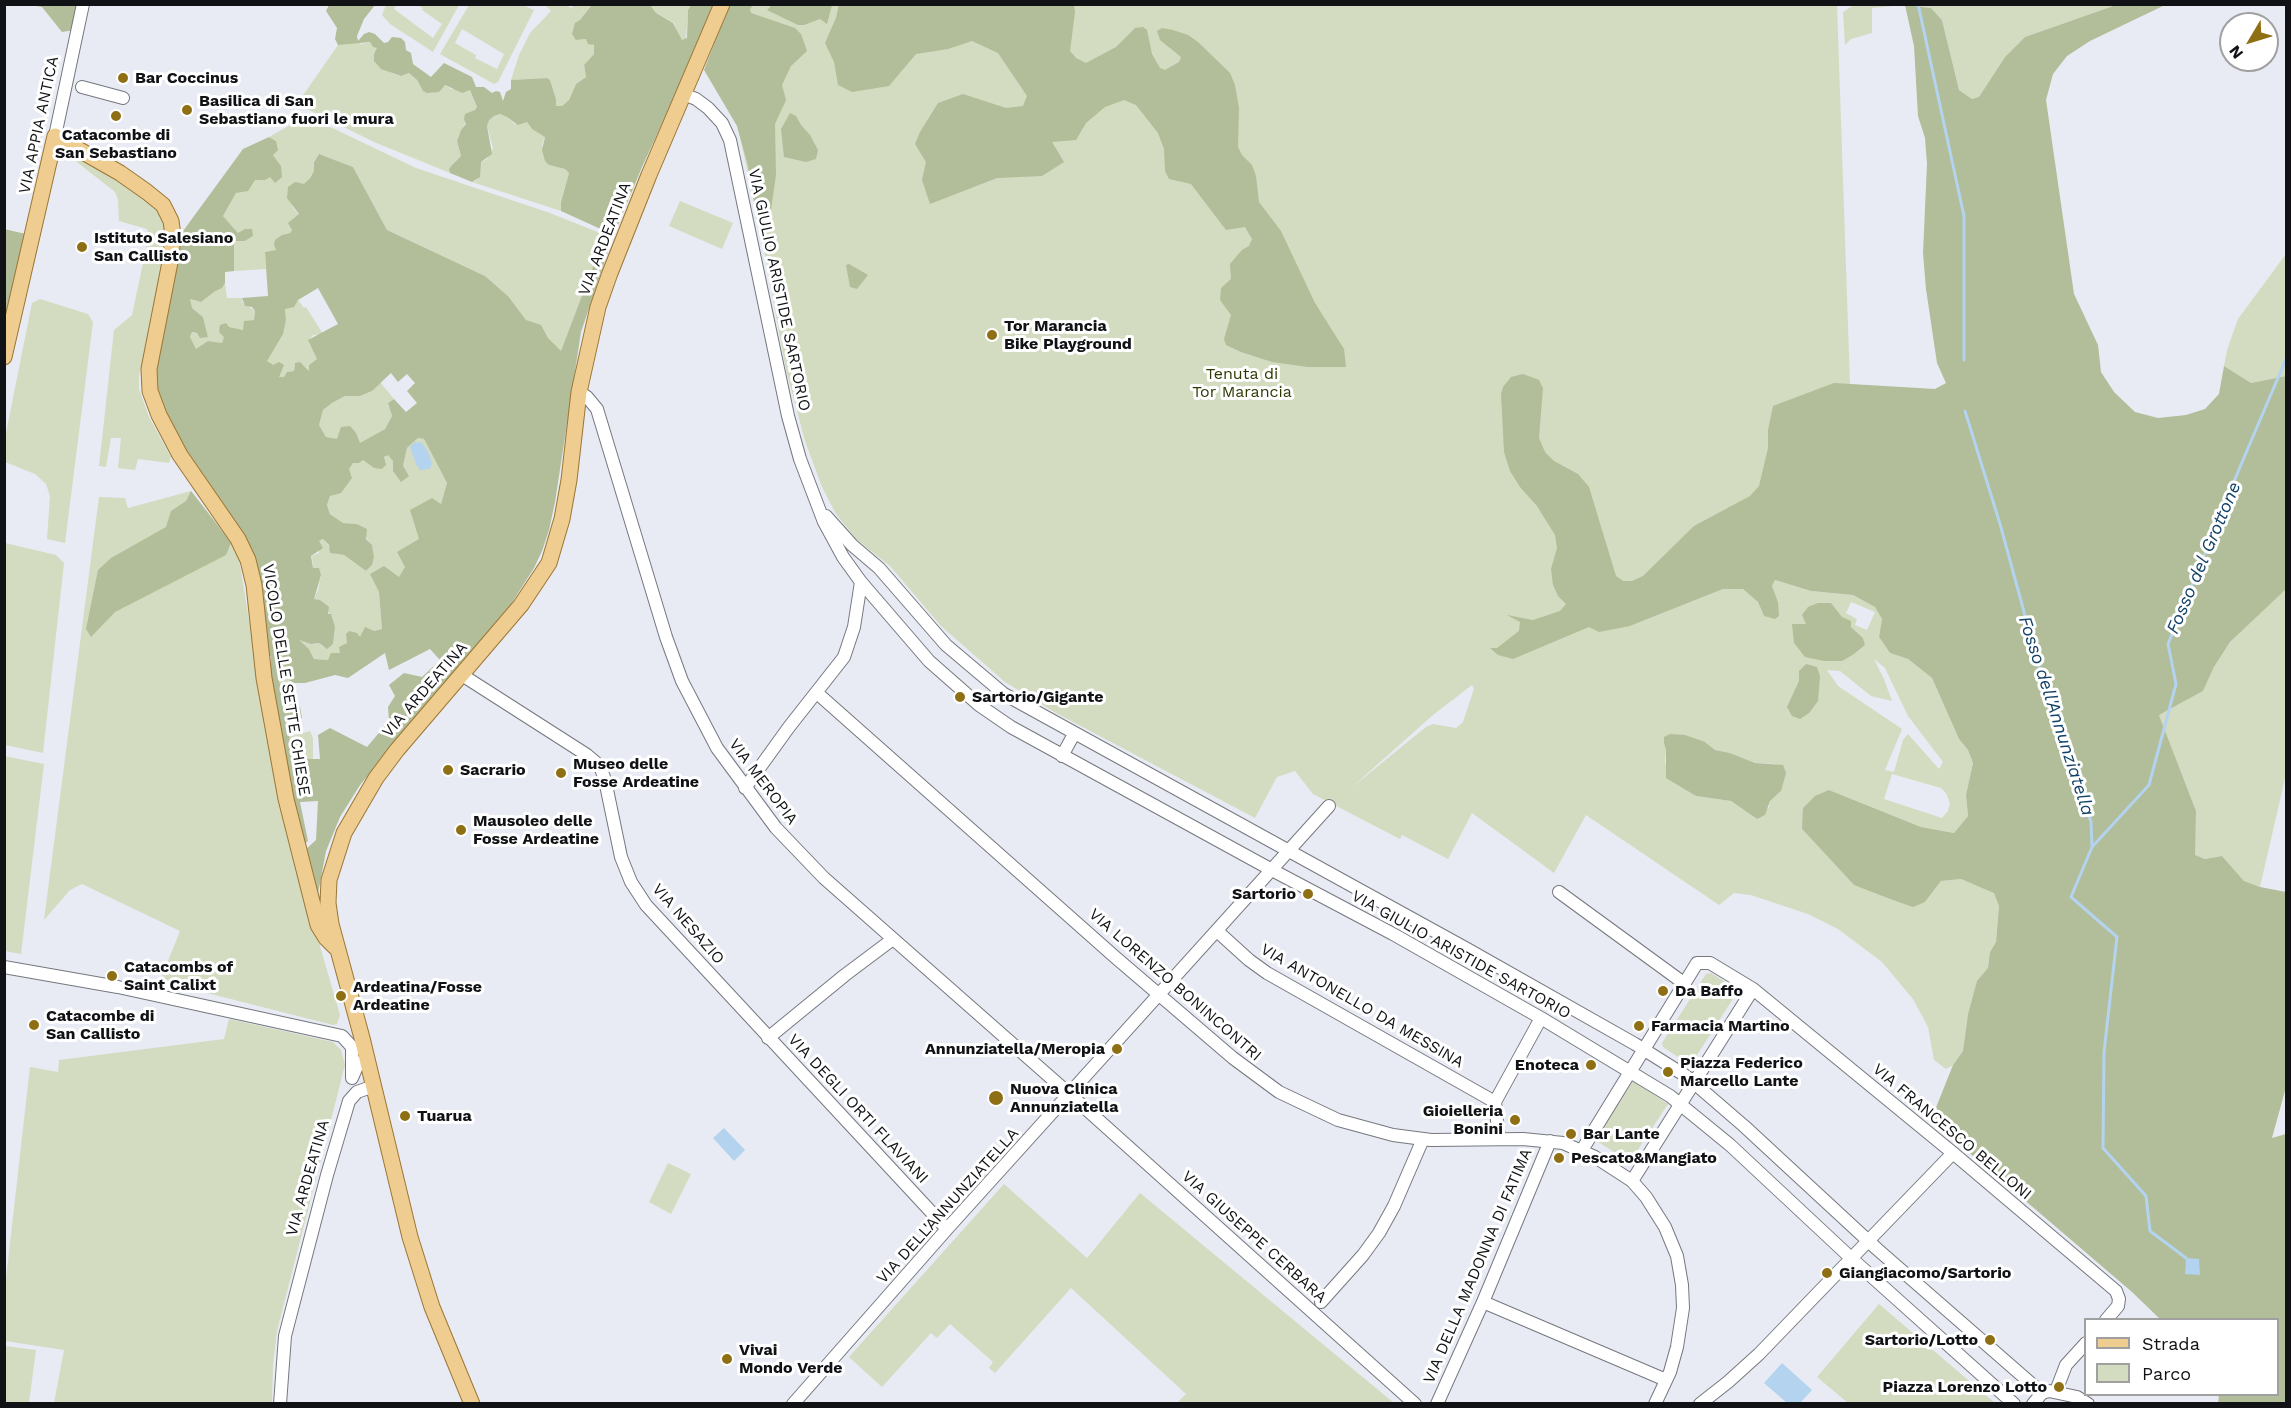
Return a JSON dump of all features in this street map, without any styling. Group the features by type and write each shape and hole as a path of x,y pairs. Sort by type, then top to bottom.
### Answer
{"main road":[{"name":"VIA ARDEATINA","path":"374,1086 331,924 327,896 330,872 344,833 381,771 528,596 549,563 562,519 579,393 592,330 604,288 722,4"},
{"name":"VIA APPIA ANTICA","path":"4,357 55,136"},
{"name":"VICOLO DELLE SETTE CHIESE","path":"55,136 120,173 147,192 163,205 171,221 172,248 151,353 149,386 159,415 180,455 238,539 249,560 266,688 286,799 318,925 326,938 338,949"},
{"path":"374,1086 410,1237 425,1289 472,1404"}],"street":[{"name":"VIA APPIA ANTICA","path":"55,136 83,4"},
{"path":"82,87 123,98"},
{"name":"VIA GIULIO ARISTIDE SARTORIO","path":"683,94 696,99 708,108 725,128 730,140 788,417 800,459 820,510 837,547 861,582 915,646 954,685 1011,727 1393,934 1631,1072"},
{"name":"VIA MEROPIA","path":"579,393 587,397 597,409 666,637 682,681 709,736 745,788 795,850 1070,1095"},
{"name":"VIA GIULIO ARISTIDE SARTORIO","path":"820,510 852,545 879,568 929,627 972,669 1020,704 1290,851 1645,1050"},
{"path":"745,788 789,727 839,666 849,648 858,611 861,582 879,568"},
{"name":"VIA NESAZIO","path":"462,675 587,755 600,766 606,780 621,857 631,882 641,898 768,1038"},
{"name":"VIA LORENZO BONINCONTRI","path":"817,693 1233,1058 1279,1092 1351,1124 1373,1131 1423,1139 1550,1141 1582,1150"},
{"path":"1062,756 1074,734"},
{"path":"1272,870 1329,806"},
{"name":"VIA DELL'ANNUNZIATELLA","path":"793,1404 947,1229 1272,870"},
{"path":"1559,892 1685,984"},
{"name":"VIA ANTONELLO DA MESSINA","path":"1217,932 1268,973 1495,1102"},
{"path":"768,1038 893,939"},
{"path":"1632,1181 1753,989 1710,963 1697,963 1582,1150 1632,1181 1647,1197 1665,1227 1680,1270 1683,1299 1681,1326 1675,1356 1655,1404"},
{"path":"4,967 106,985 342,1036 349,1041 352,1047 352,1078 358,1064 367,1058"},
{"name":"VIA FRANCESCO BELLONI","path":"1753,989 1953,1153 2116,1291 2119,1299 2118,1306 2108,1318"},
{"path":"1499,1139 1495,1102 1541,1018"},
{"name":"VIA DEGLI ORTI FLAVIANI","path":"768,1038 947,1229"},
{"path":"1645,1050 1694,1083 1868,1241 2042,1393"},
{"path":"1631,1072 1681,1104 1730,1145 1851,1258 2014,1404"},
{"name":"VIA ARDEATINA","path":"280,1404 283,1353 290,1316 330,1164 349,1101 357,1092 374,1086"},
{"name":"VIA GIUSEPPE CERBARA","path":"1070,1095 1415,1404"},
{"path":"1321,1302 1363,1255 1379,1233 1394,1206 1423,1139"},
{"name":"VIA DELLA MADONNA DI FATIMA","path":"1437,1404 1483,1302 1550,1141"},
{"path":"1700,1404 1747,1366 1953,1153"},
{"path":"1483,1302 1666,1380"},
{"path":"2055,1391 2066,1365 2084,1344"},
{"path":"2033,1404 2042,1393 2055,1391 2077,1396 2088,1404"}],"green space":[{"path":"839,4 1074,5 1070,51 1076,58 1086,63 1116,47 1135,28 1143,27 1147,30 1152,54 1160,68 1165,70 1179,62 1181,57 1160,40 1157,31 1162,28 1173,30 1188,35 1198,42 1230,73 1235,85 1239,108 1238,147 1252,165 1256,176 1259,202 1281,231 1315,303 1344,349 1346,367 1308,367 1272,362 1226,345 1224,339 1231,315 1220,300 1221,288 1231,279 1230,264 1242,250 1249,246 1252,239 1245,227 1226,230 1191,184 1169,179 1165,171 1164,149 1158,133 1136,105 1124,100 1105,107 1086,123 1076,140 1052,142 1064,162 1042,176 997,178 930,204 922,180 926,162 915,144 938,103 963,94 1006,108 1023,106 1027,96 998,53 972,41 948,49 916,54 889,86 852,92 838,85 834,62 825,43 836,18"},
{"path":"29,5 81,5 74,30 62,32 42,7"},
{"path":"329,5 375,5 364,19 357,36 358,41 369,32 375,34 384,43 392,37 401,38 405,42 406,50 411,53 413,64 431,77 444,63 472,77 476,87 484,87 492,93 500,92 503,101 506,92 511,89 511,80 547,78 550,80 556,106 562,106 569,100 576,84 586,77 584,65 594,54 594,45 588,44 586,39 576,40 572,34 575,23 592,5 650,5 656,13 673,23 682,40 687,38 688,10 691,5 717,5 642,167 614,235 561,211 561,202 569,173 545,161 542,150 545,137 532,129 527,122 518,125 500,114 494,116 489,120 487,126 492,154 481,162 480,177 472,182 450,173 449,169 461,156 457,141 466,124 465,114 477,107 470,90 462,93 445,85 439,92 427,93 409,73 401,76 381,69 374,61 377,48 373,47 370,42 338,45 335,39 337,28 326,11"},
{"path":"386,5 396,5 394,9 433,38 442,24 417,5 459,5 433,52 390,24 382,15"},
{"path":"469,5 523,5 534,10 498,82 494,84 440,54","holes":["462,29 504,54 497,69 475,58 476,55 455,43"]},
{"path":"545,5 565,5 572,8 574,5 593,5 574,29 576,40 586,39 595,47 594,54 584,65 586,77 576,84 569,100 562,106 556,106 550,80 547,78 511,80 519,55 530,33 551,11"},
{"path":"650,5 691,5 688,10 686,40 680,38 674,23 656,13"},
{"name":"Tenuta di Tor Marancia","path":"729,5 1837,5 1850,384 1836,483 1630,626 1723,589 1743,589 1758,602 1764,616 1778,602 1772,586 1775,580 1811,591 1853,595 1875,607 1882,619 1879,637 1890,653 1908,659 1932,678 1959,739 1968,750 1973,763 1966,795 1968,816 1954,833 1921,827 1829,790 1802,829 1854,885 1925,902 1941,881 1961,879 1994,892 1999,906 1996,942 1990,952 1988,968 1977,982 1968,1014 1963,1051 1953,1065 1946,1069 1934,1060 1928,1027 1913,999 1882,962 1838,929 1808,914 1751,895 1734,893 1719,905 1586,815 1554,873 1472,813 1448,859 1402,835 1400,839 1313,794 1295,771 1277,777 1255,818 1056,713 1005,682 941,626 890,566 856,539 836,514 822,487 805,441 786,370 759,223 737,124","holes":["1851,602 1875,612 1867,630 1855,625 1857,619 1846,613","1792,624 1851,627 1863,638 1865,645 1854,654","1874,659 1885,668 1908,716 1943,762 1939,769 1908,734 1903,740 1894,772 1885,770 1902,729 1838,686 1827,670 1840,671 1871,696 1892,701","1472,685 1474,689 1463,722 1456,728 1433,724 1426,727 1351,788 1433,715","1705,742 1715,750 1755,763 1776,764 1781,791 1770,801 1769,807 1757,819 1731,801 1696,796 1665,763 1666,750","1892,774 1941,788 1950,803 1948,811 1942,818 1884,799"]},
{"path":"729,5 753,5 750,9 751,13 795,28 801,34 807,51 791,66 782,85 786,100 775,124 776,175 770,217 757,220 748,166 737,126 704,70"},
{"path":"772,5 832,5 827,24 820,19 798,25 767,10"},
{"path":"1854,5 1904,5 1872,8 1872,33 1851,39 1845,45 1843,12"},
{"path":"1905,5 1931,8 1942,20 1959,90 1972,99 1979,97 2005,57 2025,37 2116,5 2165,5 2090,41 2067,56 2053,74 2046,100 2074,294 2098,345 2101,372 2114,392 2135,412 2158,418 2186,415 2205,409 2219,394 2224,366 2251,383 2286,376 2286,589 2230,642 2214,667 2203,691 2159,715 2196,811 2195,855 2205,859 2222,856 2244,881 2286,892 2286,1087 2272,1138 2286,1134 2286,1403 2218,1403 2218,1396 2279,1396 2279,1318 2159,1318 2132,1292 1931,1120 1953,1065 1963,1051 1968,1014 1977,981 1988,968 1990,952 1996,942 1999,906 1994,893 1961,879 1941,881 1925,902 1913,907 1854,885 1802,829 1803,808 1815,796 1829,790 1921,827 1954,833 1968,816 1966,795 1973,763 1968,750 1959,739 1932,678 1908,659 1890,653 1879,637 1882,619 1875,607 1853,595 1811,591 1775,580 1772,586 1778,602 1779,616 1775,619 1764,616 1758,602 1743,589 1723,589 1630,626 1599,632 1589,627 1513,659 1498,655 1490,648 1497,648 1519,631 1520,622 1507,615 1533,620 1560,611 1566,604 1558,596 1553,585 1551,569 1557,548 1555,535 1537,506 1520,487 1510,471 1504,452 1501,394 1503,387 1511,377 1523,374 1539,380 1543,388 1539,438 1545,452 1554,461 1578,474 1589,487 1616,576 1623,581 1632,581 1643,576 1694,526 1750,496 1759,486 1768,448 1768,430 1773,406 1834,383 1935,389 1946,383 1937,363 1926,289 1923,253 1927,164 1925,138 1918,116 1914,46"},
{"path":"1907,5 2116,5 2025,37 2005,57 1979,98 1972,99 1959,90 1942,20 1931,8"},
{"path":"358,42 361,44 370,42 377,48 391,73 401,76 409,73 417,80 423,91 445,85 451,89 470,90 477,107 461,130 457,141 461,156 449,169 450,173 374,142 297,104 338,45"},
{"path":"790,113 796,116 810,135 818,150 816,159 806,162 784,157 781,129"},
{"path":"500,114 515,124 527,122 532,129 545,136 542,145 549,165 565,169 569,173 561,202 561,211 472,182 477,180 481,162 487,159 493,148 487,126 488,120"},
{"path":"311,122 324,124 416,168 550,213 605,235 561,352 547,338 541,326 526,320 508,296 485,276 387,230 353,167 319,154 314,161 314,171 292,206 299,215 290,233 282,235 277,250 265,252 266,269 234,271 234,241 245,241 253,236 238,233 223,216 236,193 255,179 264,180 281,166 273,155 276,141 269,137 290,125"},
{"path":"269,137 276,141 278,150 273,155 281,166 282,177 275,183 270,177 265,180 255,180 248,191 236,193 223,216 238,233 245,229 252,229 253,236 245,241 234,241 234,271 225,272 225,283 222,288 201,302 190,299 192,308 203,317 208,337 200,338 197,333 192,332 190,337 196,349 208,341 222,343 224,337 219,332 220,325 226,323 229,327 243,330 244,321 254,320 255,311 252,307 245,306 242,298 268,296 265,252 276,250 275,240 290,233 292,230 288,223 299,214 287,198 288,187 295,182 304,184 310,178 314,171 314,162 319,154 353,167 387,230 485,276 508,296 526,320 541,325 548,338 561,351 605,235 612,240 581,332 555,502 542,551 511,604 360,785 340,817 326,851 317,899 304,851 316,840 318,801 300,802 308,841 302,846 267,669 271,663 271,657 265,650 256,573 191,469 153,390 178,238 243,149","holes":["318,288 338,324 308,340 317,359 309,365 309,371 300,362 295,363 294,371 287,372 284,377 279,377 284,365 279,362 273,365 267,361 283,334 286,320 285,309 294,307 298,300","391,373 398,382 407,374 415,383 407,391 417,403 406,412 394,399 388,403 392,416 385,429 360,443 350,426 341,427 337,439 326,437 319,425 323,410 345,396 360,396 372,391","418,438 424,439 447,483 441,504 432,498 410,510 419,539 397,552 405,567 399,577 384,566 370,574 379,592 382,629 374,631 365,627 360,637 357,633 349,631 346,634 347,643 339,647 340,653 331,653 328,660 314,659 309,649 299,640 311,644 319,643 327,649 333,644 335,627 331,614 328,614 329,607 320,600 314,599 321,575 319,568 313,568 311,556 323,548 319,541 323,539 329,545 330,553 344,555 366,571 372,565 374,557 372,545 366,539 367,529 357,524 343,523 330,514 327,505 330,496 341,493 352,478 349,469 353,463 363,460 374,468 382,469 386,465 384,457 388,455 393,461 393,471 401,482 409,476 403,466 407,448","430,649 440,660 422,677 404,673 389,685 395,696 388,707 389,721 367,747 330,728 318,735 320,759 308,759 303,752 295,755 293,765 287,719 302,718 300,707 291,703 286,705 279,681 286,678 293,683 305,683 335,675 348,678 385,653 389,670"]},
{"path":"64,146 123,181 156,206 167,224 164,265 139,376 139,389 149,417 171,457 169,463 138,459 135,470 118,468 121,438 111,438 106,467 99,466 114,330 132,315 149,235 147,229 119,221 118,199 115,192 73,159"},
{"path":"680,201 733,223 722,249 669,226"},
{"path":"4,229 26,234 4,338"},
{"path":"2286,254 2286,376 2251,383 2224,366 2227,350 2238,319"},
{"path":"849,264 868,275 857,289 850,287 846,265"},
{"path":"225,283 227,298 242,298 242,302 255,311 254,320 249,321 243,330 229,327 222,343 208,341 196,350 190,337 192,332 208,337 203,317 192,308 189,299 201,302 222,288"},
{"path":"40,299 88,314 93,322 65,543 47,539 50,496 46,484 35,474 5,462 5,438 32,303"},
{"path":"298,300 304,308 306,307 323,334 313,335 309,340 317,359 309,365 309,371 303,365 294,366 294,371 287,372 284,377 279,377 279,373 267,361 286,321 285,309"},
{"path":"380,382 394,399 388,403 392,416 385,429 359,444 326,437 319,425 323,410 345,396 360,396 372,391"},
{"path":"418,438 424,439 447,483 441,504 399,578 371,574 379,592 382,629 348,643 340,653 328,660 314,659 309,649 297,639 311,644 319,643 323,647 333,644 335,627 325,605 320,600 314,599 321,575 313,568 312,556 319,553 319,541 323,539 335,554 344,555 366,571 372,565 374,557 372,546 357,524 343,523 330,514 327,505 330,496 352,478 349,469 353,463 363,460 374,468 388,454 393,461 403,466 407,448"},
{"path":"191,491 220,527 239,559 280,808 340,1015 337,1024 333,1025 160,981 180,931 82,884 70,890 44,920 99,497 125,498 128,508"},
{"path":"191,491 231,543 226,555 115,612 91,637 86,629 98,570 111,558 166,527 171,511 186,501"},
{"path":"5,543 56,555 64,563 43,753 5,745"},
{"path":"2286,586 2286,774 2260,887 2244,881 2222,856 2205,859 2194,855 2196,811 2159,715 2203,691 2214,667 2230,642"},
{"path":"1818,603 1831,603 1842,617 1851,621 1851,627 1863,638 1865,645 1842,661 1824,661 1805,657 1794,643 1792,624 1806,624 1802,615 1808,607"},
{"path":"1806,664 1817,667 1820,676 1818,701 1809,713 1800,719 1792,716 1787,707 1799,681 1799,671"},
{"path":"286,678 291,682 297,706 291,703 286,705 279,681"},
{"path":"310,731 313,738 313,759 308,759 293,768 288,737"},
{"path":"1670,734 1685,735 1705,742 1715,750 1755,763 1783,765 1786,773 1781,791 1770,801 1765,815 1757,819 1731,801 1696,796 1666,778 1664,737"},
{"path":"4,756 44,764 21,954 5,951"},
{"path":"1711,973 1736,989 1736,994 1692,1063 1687,1063 1663,1047 1662,1043 1706,974"},
{"path":"229,1019 333,1042 341,1050 345,1065 277,1331 272,1403 54,1403 64,1350 5,1341 5,1287 30,1067 58,1072 59,1060 224,1039"},
{"path":"1633,1081 1668,1104 1630,1162 1595,1140"},
{"path":"668,1163 691,1174 671,1214 649,1202"},
{"path":"1004,1184 1087,1258 1140,1193 1394,1403 1177,1403 1186,1394 1071,1288 995,1373 989,1368 993,1362 950,1324 937,1338 931,1333 882,1387 849,1357"},
{"path":"1879,1304 1995,1403 1848,1403 1817,1377"},
{"path":"5,1346 36,1350 29,1403 5,1403"}],"water":[{"path":"415,442 422,443 428,452 432,463 430,469 420,470 416,464 410,447"},
{"path":"724,1128 745,1150 734,1161 713,1138"},
{"path":"2186,1258 2199,1259 2200,1275 2185,1274"},
{"path":"1782,1363 1812,1390 1800,1403 1787,1403 1764,1383"}],"waterway":[{"name":"Fosso dell'Annunziatella","path":"1918,4 1964,216 1964,360"},
{"name":"Fosso del Grottone","path":"2092,847 2149,785 2176,684 2168,644 2286,359"},
{"name":"Fosso dell'Annunziatella","path":"1965,411 2000,524 2041,674 2091,822 2092,847 2071,897 2117,937 2104,1052 2103,1148 2146,1196 2150,1231 2186,1258"}],"place":[{"name":"Bar Coccinus","path":"123,78"},
{"name":"Basilica di San Sebastiano fuori le mura","path":"187,110"},
{"name":"Catacombe di San Sebastiano","path":"116,116"},
{"name":"Istituto Salesiano San Callisto","path":"82,247"},
{"name":"Tor Marancia Bike Playground","path":"992,335"},
{"name":"Sartorio/Gigante","path":"960,697"},
{"name":"Sacrario","path":"448,770"},
{"name":"Museo delle Fosse Ardeatine","path":"561,773"},
{"name":"Mausoleo delle Fosse Ardeatine","path":"461,830"},
{"name":"Sartorio","path":"1308,894"},
{"name":"Catacombs of Saint Calixt","path":"112,976"},
{"name":"Da Baffo","path":"1663,991"},
{"name":"Ardeatina/Fosse Ardeatine","path":"341,996"},
{"name":"Catacombe di San Callisto","path":"34,1025"},
{"name":"Farmacia Martino","path":"1639,1026"},
{"name":"Annunziatella/Meropia","path":"1117,1049"},
{"name":"Enoteca","path":"1591,1065"},
{"name":"Piazza Federico Marcello Lante","path":"1668,1072"},
{"name":"Nuova Clinica Annunziatella","path":"996,1098"},
{"name":"Tuarua","path":"405,1116"},
{"name":"Gioielleria Bonini","path":"1515,1120"},
{"name":"Bar Lante","path":"1571,1134"},
{"name":"Pescato&Mangiato","path":"1559,1158"},
{"name":"Giangiacomo/Sartorio","path":"1827,1273"},
{"name":"Sartorio/Lotto","path":"1990,1340"},
{"name":"Vivai Mondo Verde","path":"727,1359"},
{"name":"Piazza Lorenzo Lotto","path":"2059,1387"}]}
